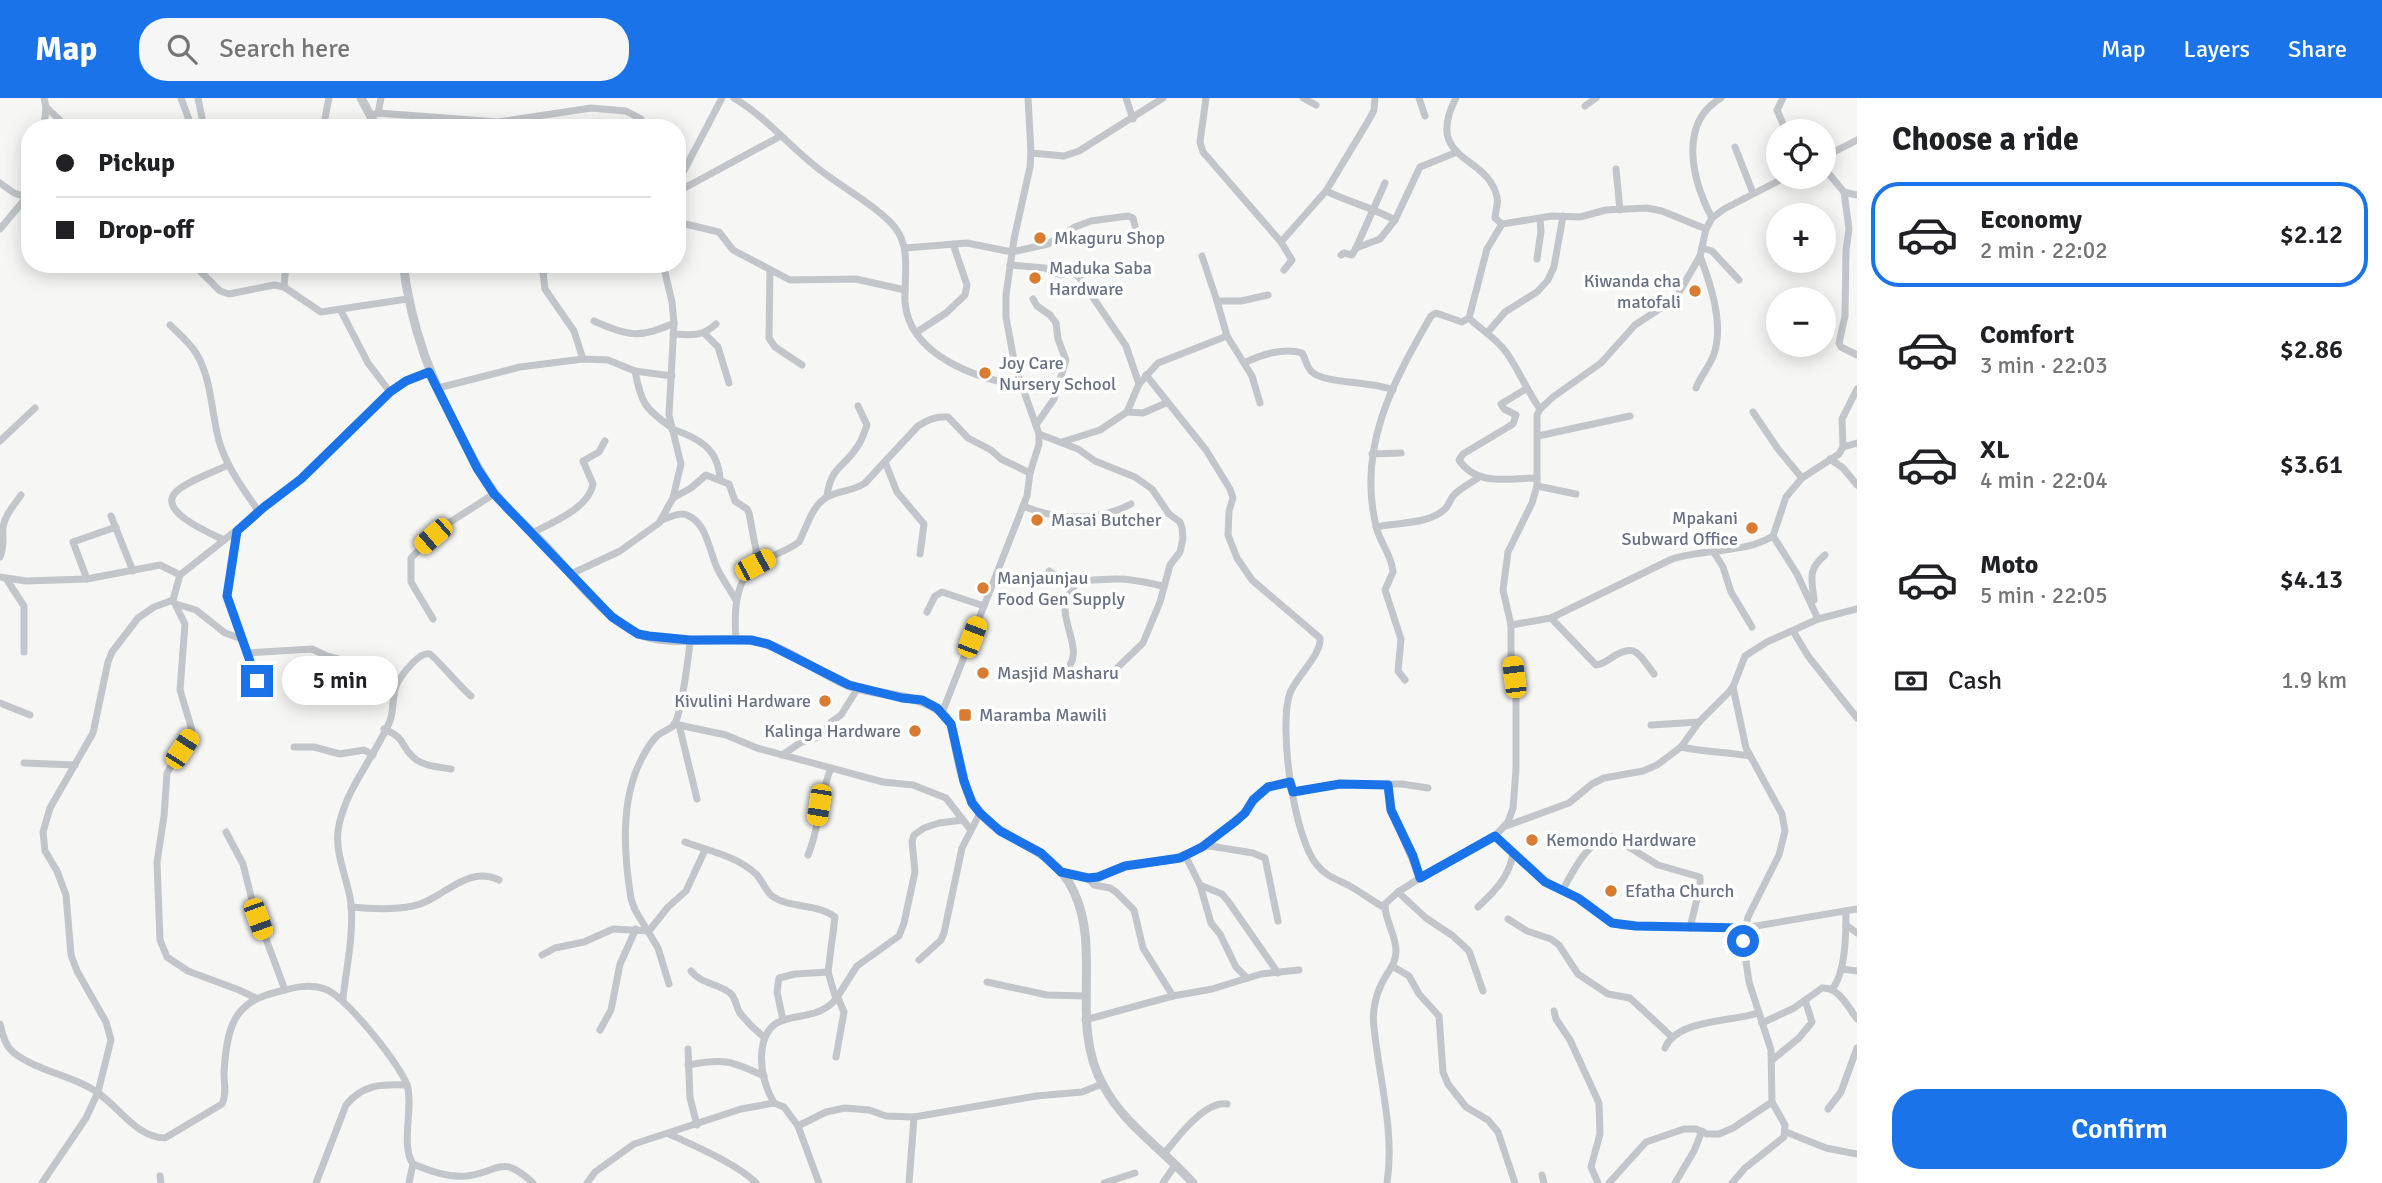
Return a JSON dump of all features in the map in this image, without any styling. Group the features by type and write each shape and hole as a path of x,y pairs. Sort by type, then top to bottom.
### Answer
{"street":[{"path":"44,98 45,119"},
{"path":"181,98 189,119"},
{"path":"198,98 202,119"},
{"path":"325,119 329,98"},
{"path":"361,98 375,114 452,119"},
{"path":"376,119 381,98"},
{"path":"686,167 722,98"},
{"path":"734,98 819,170 896,228 905,248 907,313 917,332 937,354 978,377 1022,387"},
{"path":"942,713 1027,496 1030,473 1039,444 1036,425 1015,366 1006,317 1010,265 1031,153 1028,98"},
{"path":"1126,98 1133,119"},
{"path":"1031,153 1072,155 1163,98"},
{"path":"1206,98 1200,142 1203,152 1281,242 1292,260 1284,270"},
{"path":"1303,98 1317,105"},
{"path":"1281,242 1326,191 1370,118 1375,98"},
{"path":"1419,98 1425,117"},
{"path":"1456,98 1446,129 1457,152 1489,181 1497,195 1495,218 1503,224 1563,216 1580,217 1606,210 1647,208 1662,211 1706,229"},
{"path":"1585,106 1596,98"},
{"path":"1712,218 1696,180 1692,146 1704,113 1710,104 1721,98"},
{"path":"1781,119 1777,110 1783,98"},
{"path":"46,107 59,119"},
{"path":"518,119 591,108 626,111 641,119"},
{"path":"686,187 779,137"},
{"path":"1836,151 1857,140"},
{"path":"1735,147 1754,193"},
{"path":"1356,248 1380,239 1395,220 1420,167 1457,152"},
{"path":"1616,169 1620,210"},
{"path":"1836,182 1844,192 1849,229 1845,316 1839,343 1841,347 1857,355"},
{"path":"0,183 21,195"},
{"path":"1341,256 1344,253 1352,255 1385,183"},
{"path":"1387,1183 1390,1151 1373,1024 1376,996 1392,966 1396,950 1385,904 1420,878 1495,836 1505,826 1513,808 1516,695 1511,658 1511,625 1503,590 1508,552 1532,503 1537,482 1537,415 1553,397 1601,363 1635,325 1676,298 1701,252 1706,229 1712,218 1766,187"},
{"path":"1326,191 1374,208 1395,220"},
{"path":"1844,192 1857,195"},
{"path":"0,229 21,206"},
{"path":"905,248 953,244 988,246 1012,252 1048,244 1075,227 1094,220 1128,216 1133,218 1135,226"},
{"path":"1487,333 1505,312 1537,292 1548,280 1554,267 1563,216"},
{"path":"1537,259 1540,219"},
{"path":"686,224 719,232 733,250 790,280 856,279 905,290"},
{"path":"1405,680 1398,671 1401,639 1398,624 1385,590 1393,572 1376,527 1370,475 1372,454 1383,411 1401,369 1431,316 1436,313 1462,322 1469,318 1487,248 1503,224"},
{"path":"917,332 946,313 965,295 967,285 953,244"},
{"path":"1701,252 1712,251 1739,279"},
{"path":"1696,388 1703,371 1713,358 1718,328 1701,252"},
{"path":"1202,256 1227,336 1252,376 1260,403"},
{"path":"1010,265 1045,268 1060,275 1071,272 1079,277 1126,346 1139,384"},
{"path":"770,270 769,338 775,347 802,365"},
{"path":"202,273 220,291 229,294 274,285 284,287 321,312 407,299"},
{"path":"284,287 285,273"},
{"path":"404,273 407,299 422,355 477,468 494,494 612,617 638,634 690,640 736,639 768,644 858,688 922,700 942,713 951,724 972,803 1000,831 1041,853 1061,872 1073,890 1085,935 1084,996 1088,1041 1102,1084 1129,1121 1193,1183"},
{"path":"543,273 545,289 574,331 583,359"},
{"path":"663,520 673,498 681,464 669,415 674,323 665,273"},
{"path":"1217,301 1241,301 1268,295"},
{"path":"1033,299 1056,323 1058,339 1066,357 1054,399 1036,425"},
{"path":"341,311 368,363 390,392"},
{"path":"1469,318 1506,352 1540,410"},
{"path":"594,321 613,330 640,336 674,323"},
{"path":"673,334 691,336 704,333 716,324"},
{"path":"170,325 189,344 201,363 219,441 228,465 259,512"},
{"path":"704,333 718,347 729,383"},
{"path":"1062,443 1100,430 1127,412 1139,384 1158,363 1227,336"},
{"path":"1244,363 1268,355 1297,351 1302,353 1307,366 1315,375 1364,382 1393,390"},
{"path":"438,388 520,368 583,359 608,360 635,371 672,376"},
{"path":"635,371 639,396 644,405 672,428 706,446 717,461 720,480"},
{"path":"256,998 188,971 167,957 160,940 157,862 167,773 192,730 180,690 185,624 175,602 180,575 301,479 390,392 406,381 429,372"},
{"path":"1146,375 1206,450 1230,489 1233,498 1229,511 1228,535 1237,558 1252,580 1320,638 1320,647 1296,681 1287,702 1286,749 1290,782 1306,846 1314,862 1330,877 1385,908"},
{"path":"1526,389 1501,404 1504,409 1516,415 1513,424 1460,458 1466,469 1478,478 1537,482 1576,494"},
{"path":"1511,625 1551,618 1672,559 1691,553 1761,544 1773,537 1786,497 1802,478 1839,454 1843,447 1842,419 1857,389"},
{"path":"1127,412 1143,413 1166,403"},
{"path":"755,565 799,542 805,526 827,496 833,472 857,448 867,425 858,406"},
{"path":"0,441 35,408"},
{"path":"1753,412 1771,440 1802,478"},
{"path":"1538,436 1630,416"},
{"path":"827,496 861,486 918,426 936,417 953,421 968,438 1030,473"},
{"path":"1038,435 1078,449 1095,461 1143,483 1161,501 1169,514 1180,522 1183,533 1180,552 1170,565 1160,602 1143,643 1118,667"},
{"path":"532,533 588,496 593,484 583,461 599,452 605,441"},
{"path":"1843,447 1857,443"},
{"path":"1372,454 1401,453"},
{"path":"1830,459 1843,468 1857,485"},
{"path":"885,462 897,492 924,524 920,554"},
{"path":"224,540 182,518 172,500 175,493 187,485 228,465"},
{"path":"673,498 706,475 729,484 735,500 749,513 756,550 755,565 736,599 736,639"},
{"path":"1376,527 1402,525 1441,511 1448,506 1455,493 1478,478"},
{"path":"433,619 411,582 411,558 444,526 494,494"},
{"path":"0,557 4,547 6,517 21,495"},
{"path":"1023,506 1063,518 1111,513 1131,504"},
{"path":"571,574 620,551 663,520 687,514 696,520 718,570 736,599"},
{"path":"111,516 132,571"},
{"path":"87,579 73,542 117,527"},
{"path":"237,531 227,596 257,681 256,695"},
{"path":"1773,537 1797,574 1818,619"},
{"path":"1713,551 1723,567 1731,592 1752,626"},
{"path":"1814,608 1812,570 1825,555"},
{"path":"3,579 87,579 160,565 180,575"},
{"path":"1049,571 1077,582 1121,579 1163,586"},
{"path":"3,579 24,606 24,652"},
{"path":"1061,675 1074,653 1065,611 1066,602 1077,582"},
{"path":"927,612 935,596 942,592 984,606"},
{"path":"43,1183 84,1122 98,1092 111,1046 110,1032 71,955 66,895 57,871 44,851 43,840 50,808 86,748 97,724 102,688 112,652 138,618 154,607 175,602 196,610 226,633 242,639"},
{"path":"1505,826 1569,803 1605,778 1650,768 1681,747 1699,722 1733,687 1745,656 1761,645 1818,619 1857,609"},
{"path":"1551,618 1596,665 1621,651 1631,649 1636,650 1654,674"},
{"path":"1793,631 1808,656 1857,718"},
{"path":"690,640 688,669 676,724 697,799"},
{"path":"247,653 312,649 327,656 379,670 399,680"},
{"path":"342,999 351,907 337,841 339,825 355,783 389,723 393,712 395,687 407,668 429,653 434,655 451,678 471,696"},
{"path":"1732,1183 1745,1168 1784,1137 1786,1132 1772,1102 1772,1060 1745,962 1744,928 1779,855 1785,831 1782,814 1750,756 1733,687"},
{"path":"782,755 800,743 822,736 831,722 841,715 858,688"},
{"path":"0,703 30,715"},
{"path":"1651,725 1699,722"},
{"path":"669,984 662,956 631,899 625,824 639,762 655,737 676,724 883,782 913,785 952,803 970,829"},
{"path":"384,729 402,739 412,757 426,765 452,769"},
{"path":"294,747 314,747 340,754 365,750 373,755"},
{"path":"1681,747 1750,756"},
{"path":"24,763 75,765"},
{"path":"808,855 814,839 824,786 831,768"},
{"path":"1061,872 1088,878 1098,877 1125,866 1170,860 1185,855 1202,847 1245,813 1268,787 1290,782"},
{"path":"1293,792 1340,784 1402,784 1428,788"},
{"path":"1388,785 1391,810 1413,856 1420,878"},
{"path":"919,960 941,940 944,933 958,860 970,829 980,813"},
{"path":"774,1103 764,1076 762,1055 764,1037 771,1026 783,1020 814,1014 837,998 857,965 899,936 915,872 912,841 914,835 939,823 964,820"},
{"path":"226,832 243,864 253,904 285,990"},
{"path":"1495,836 1545,882 1578,898 1612,923 1629,926 1744,928 1857,909"},
{"path":"1562,891 1581,858 1602,839 1611,836 1658,865 1700,877 1701,883 1694,902 1690,928"},
{"path":"685,842 733,858 757,874 772,896 835,916 828,972 844,1012 836,1057"},
{"path":"1202,847 1253,853 1265,858 1278,921"},
{"path":"649,931 668,907 686,891 705,850"},
{"path":"1478,907 1509,873 1513,854"},
{"path":"1185,855 1200,885 1211,923 1220,934 1237,967 1247,978"},
{"path":"351,907 411,907 424,903 476,875 487,874 499,880"},
{"path":"1088,878 1094,885 1116,892 1134,910 1148,957 1173,996"},
{"path":"1200,885 1222,894 1278,973"},
{"path":"1398,892 1426,918 1453,936 1469,951 1483,991"},
{"path":"1832,989 1842,969 1846,911"},
{"path":"1508,919 1527,931 1551,939 1559,945 1578,974 1608,994 1630,998 1672,1037"},
{"path":"1846,925 1857,933"},
{"path":"600,1030 611,1010 620,964 636,929"},
{"path":"542,955 555,948 584,942 605,931 649,931"},
{"path":"1392,966 1409,976 1419,995 1439,1016 1443,1072 1448,1084 1466,1107 1488,1120 1498,1132 1516,1183"},
{"path":"1842,969 1857,971"},
{"path":"1085,1020 1173,996 1212,989 1261,974 1299,970"},
{"path":"691,971 698,979 727,991 735,998 740,1014 764,1037"},
{"path":"783,1020 777,992 779,978 828,972"},
{"path":"987,982 1047,995 1084,996"},
{"path":"0,1024 2,1041 12,1052 98,1092 124,1118 156,1137 165,1138 217,1109 225,1099 224,1071 232,1027 238,1015 256,998 285,990 316,986 327,989 342,999 387,1053 407,1085 408,1152 413,1164 409,1183"},
{"path":"1762,1023 1822,988 1832,989 1857,1019"},
{"path":"1772,1060 1799,1038 1812,1022 1805,1000"},
{"path":"1554,1011 1599,1103 1600,1134 1591,1167 1598,1183"},
{"path":"1665,1048 1672,1037 1686,1028 1758,1013"},
{"path":"1828,1109 1841,1092 1857,1048"},
{"path":"688,1049 690,1098 697,1125"},
{"path":"688,1065 720,1060 733,1062 764,1076"},
{"path":"798,1126 826,1112 845,1108 869,1110 886,1116 914,1117 1036,1096 1082,1092 1102,1084"},
{"path":"316,1183 346,1105 354,1094 375,1085 407,1085"},
{"path":"1609,1183 1646,1142 1684,1129 1719,1134 1734,1128 1772,1102"},
{"path":"587,1183 595,1172 634,1144 741,1109 774,1103 784,1107 798,1126 819,1183"},
{"path":"1164,1154 1211,1105 1227,1104"},
{"path":"909,1183 914,1117"},
{"path":"1675,1183 1694,1151 1702,1131"},
{"path":"1786,1132 1826,1148 1857,1154"},
{"path":"669,1133 711,1154 756,1183"},
{"path":"413,1164 444,1175 468,1179 502,1165 518,1169 533,1183"},
{"path":"1163,1183 1175,1165"},
{"path":"1104,1183 1135,1173"},
{"path":"1125,1178 1134,1183"}],"place":[{"name":"Mkaguru Shop","path":"1040,238"},
{"name":"Maduka Saba Hardware","path":"1035,278"},
{"name":"Kiwanda cha matofali","path":"1695,291"},
{"name":"Joy Care Nursery School","path":"985,373"},
{"name":"Masai Butcher","path":"1037,520"},
{"name":"Mpakani Subward Office","path":"1752,528"},
{"name":"Manjaunjau Food Gen Supply","path":"983,588"},
{"name":"Masjid Masharu","path":"983,673"},
{"name":"Kivulini Hardware","path":"825,701"},
{"name":"Maramba Mawili","path":"965,715"},
{"name":"Kalinga Hardware","path":"915,731"},
{"name":"Kemondo Hardware","path":"1532,840"},
{"name":"Efatha Church","path":"1611,891"}],"route":[{"path":"257,681 227,596 237,531 301,479 390,392 406,381 429,372 477,468 494,494 612,617 638,634 666,639 736,639 768,644 849,685 867,691 922,700 937,708 951,724 972,803 1000,831 1041,853 1061,872 1088,878 1098,877 1125,866 1180,858 1202,847 1245,813 1260,793 1278,784 1290,782 1293,792 1340,784 1388,785 1391,810 1413,856 1420,878 1495,836 1545,882 1578,898 1612,923 1622,926 1744,928 1743,941"}]}
